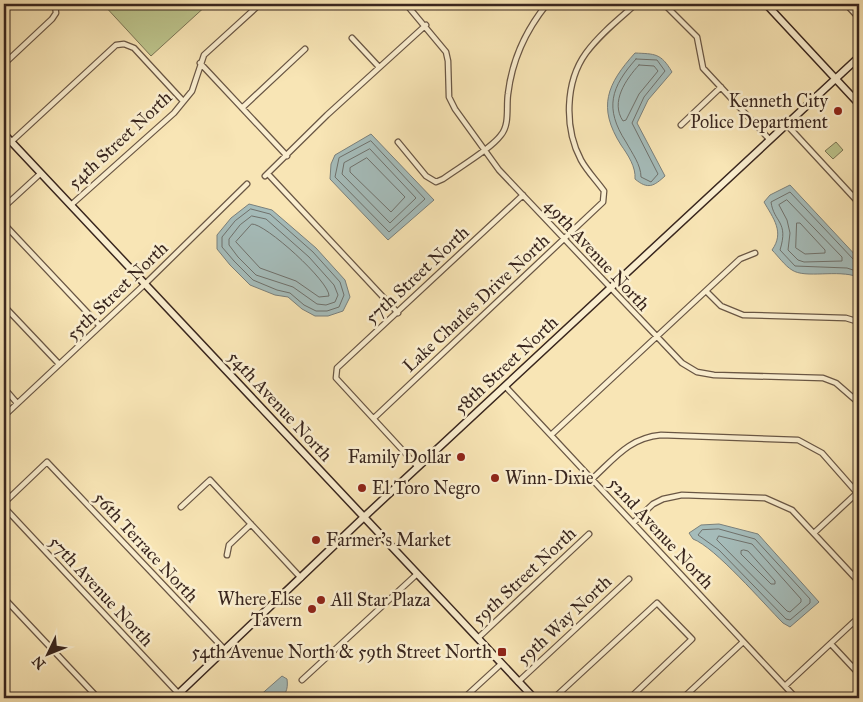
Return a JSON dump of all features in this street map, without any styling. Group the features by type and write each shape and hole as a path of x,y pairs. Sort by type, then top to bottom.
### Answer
{"street":[{"path":"4,64 52,19 56,13 55,4"},
{"name":"54th Street North","path":"71,205 174,112 192,91 204,55 260,4"},
{"name":"49th Avenue North","path":"406,4 426,25 446,52 448,61 448,89 455,109 499,170 656,338 682,363 697,372 714,375 823,378 836,383 859,403"},
{"path":"398,142 426,176 436,182 502,135 506,126 507,96 516,57 529,28 547,4"},
{"name":"Lake Charles Drive North","path":"374,418 599,206 605,196 604,191 575,147 571,131 570,99 578,68 591,47 636,4"},
{"path":"664,4 697,37 703,68 770,140"},
{"path":"766,4 859,104"},
{"path":"846,4 859,18"},
{"path":"398,313 267,175 379,67 426,25"},
{"path":"352,38 379,67"},
{"path":"11,142 116,45 124,44 134,48 183,101"},
{"path":"242,108 305,49"},
{"name":"58th Street North","path":"177,696 364,517 859,57"},
{"path":"200,63 287,156"},
{"path":"681,124 721,87"},
{"path":"786,124 859,203"},
{"name":"54th Avenue North","path":"4,134 534,698"},
{"path":"4,207 41,173"},
{"name":"55th Street North","path":"4,416 145,284 247,184"},
{"name":"57th Street North","path":"374,418 336,378 338,368 523,195"},
{"path":"4,224 100,326"},
{"path":"551,435 740,258 755,253"},
{"path":"706,291 721,306 743,315 846,318 859,322"},
{"path":"4,306 59,364"},
{"name":"52nd Avenue North","path":"505,386 796,698"},
{"path":"4,388 17,403"},
{"path":"374,418 418,467"},
{"path":"592,479 632,442 645,437 661,435 798,440 822,453 859,493 814,533"},
{"name":"56th Terrace North","path":"4,503 48,462 225,650"},
{"path":"181,507 210,480 301,578"},
{"path":"633,523 653,504 663,499 682,495 765,498 792,510 859,582"},
{"name":"57th Avenue North","path":"4,506 177,696"},
{"path":"227,555 229,545 251,524"},
{"name":"59th Street North","path":"478,638 589,534"},
{"path":"302,680 417,574"},
{"name":"59th Way North","path":"518,682 629,579"},
{"path":"4,598 98,698"},
{"path":"554,698 657,603 692,639 630,698"},
{"path":"785,686 859,617"},
{"path":"683,698 743,642"},
{"path":"831,644 859,674"},
{"path":"464,698 501,664"}],"green space":[{"path":"103,4 208,4 151,56"},
{"path":"836,142 843,150 833,159 825,151"}],"water":[{"path":"635,53 661,58 672,72 648,100 637,123 665,176 658,182 647,186 635,179 631,161 609,119 609,96 612,86 625,64"},
{"path":"371,134 434,200 388,240 330,179 331,164 335,155"},
{"path":"790,185 859,259 858,277 841,274 798,273 787,266 772,250 776,243 778,231 774,219 764,202 770,195"},
{"path":"249,204 272,210 316,248 345,280 350,297 343,311 328,316 315,316 302,309 288,297 275,295 250,285 230,265 217,249 217,235 231,218"},
{"path":"719,524 758,534 819,602 790,627 783,623 726,564 714,553 693,539 689,533 701,525"},
{"path":"282,676 287,679 286,692 283,695 274,698 257,698"}],"place":[{"name":"Kenneth City Police Department","path":"838,111"},
{"name":"Family Dollar","path":"461,457"},
{"name":"Winn-Dixie","path":"495,478"},
{"name":"El Toro Negro","path":"362,488"},
{"name":"Farmer's Market","path":"316,540"},
{"name":"All Star Plaza","path":"321,600"},
{"name":"Where Else Tavern","path":"312,609"},
{"name":"54th Avenue North & 59th Street North","path":"502,652"}]}
